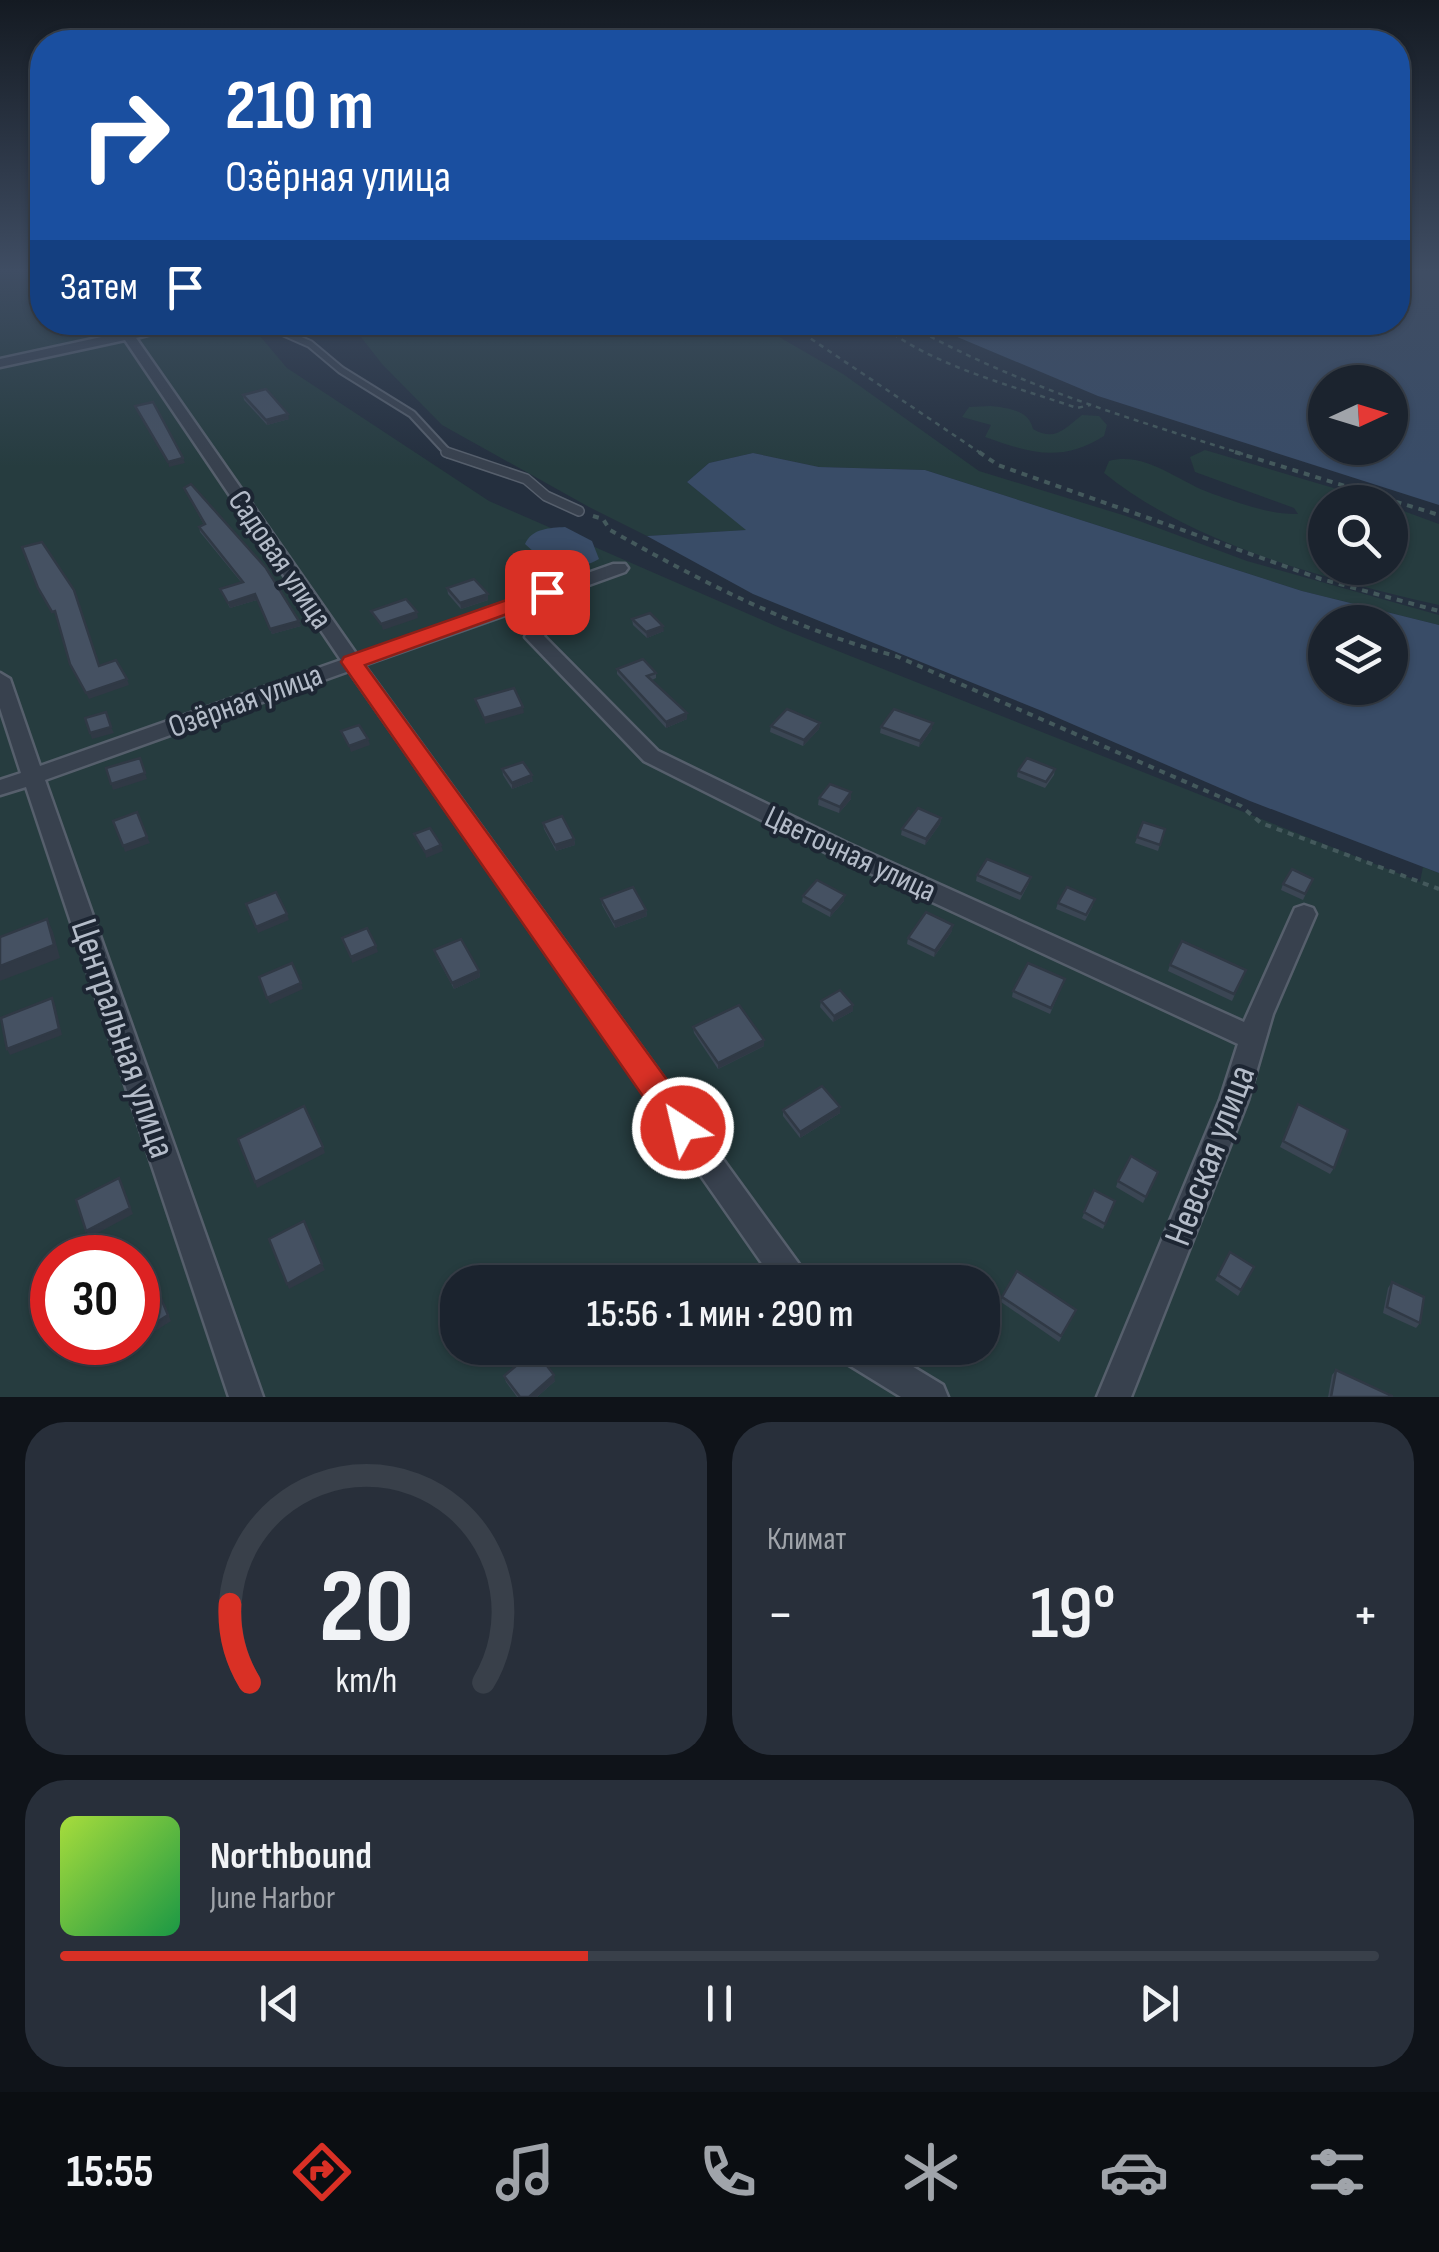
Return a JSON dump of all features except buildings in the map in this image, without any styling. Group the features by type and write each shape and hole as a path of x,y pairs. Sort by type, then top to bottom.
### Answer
{"street":[{"path":"0,364 99,336"},
{"name":"Садовая улица","path":"129,336 352,662 781,1265"},
{"name":"Озёрная улица","path":"0,788 619,568"},
{"name":"Цветочная улица","path":"552,591 534,636 650,756 840,849 1252,1038"},
{"name":"Центральная улица","path":"0,680 246,1397"},
{"name":"Невская улица","path":"1114,1397 1304,914"},
{"path":"880,1365 932,1397"}],"lane":[{"path":"292,336 310,344 341,370 412,414 448,454 526,479 546,496 579,511"}],"path":[{"path":"807,336 998,466 1321,579 1439,612"},
{"path":"896,336 1077,408 1090,405"},
{"path":"929,336 963,356 1090,405 1439,515"},
{"path":"579,511 603,519 610,530 718,591 843,642 896,656 1241,806 1261,823 1439,889"}],"green space":[{"path":"0,336 260,336 287,368 489,501 785,630 1420,882 1423,867 1439,873 1439,1397 0,1397"},
{"path":"360,336 778,336 843,374 979,471 1308,578 1308,585 1332,585 1403,605 1358,605 1302,591 925,470 819,467 753,453 709,463 687,482 748,530 647,536 442,425"},
{"path":"991,406 1022,414 1033,429 1047,434 1059,432 1082,415 1099,416 1107,425 1104,436 1074,450 1031,451 985,437 991,425 962,417 969,407"},
{"path":"1205,450 1323,485 1308,485 1308,571 1263,557 1178,520 1104,473 1109,461 1136,460 1233,501 1298,514 1294,508 1195,472 1190,457"},
{"path":"1408,513 1439,524 1439,605 1356,585 1408,585"},
{"path":"1408,606 1439,615 1439,625 1408,617"}],"water":[{"path":"955,336 1439,336 1439,505 1408,495 1408,485 1376,485 1314,465 1408,465 1408,365 1308,365 1308,463 1098,396"},
{"path":"753,453 819,467 925,470 1302,591 1358,605 1308,605 1308,705 1408,705 1408,617 1439,625 1439,873 1250,801 1042,711 753,594 647,536 746,530 687,482 709,463"},
{"path":"565,527 592,541 599,559 578,566 560,566 525,544 537,532"}],"route":[{"path":"547,592 352,662 683,1128"}]}
